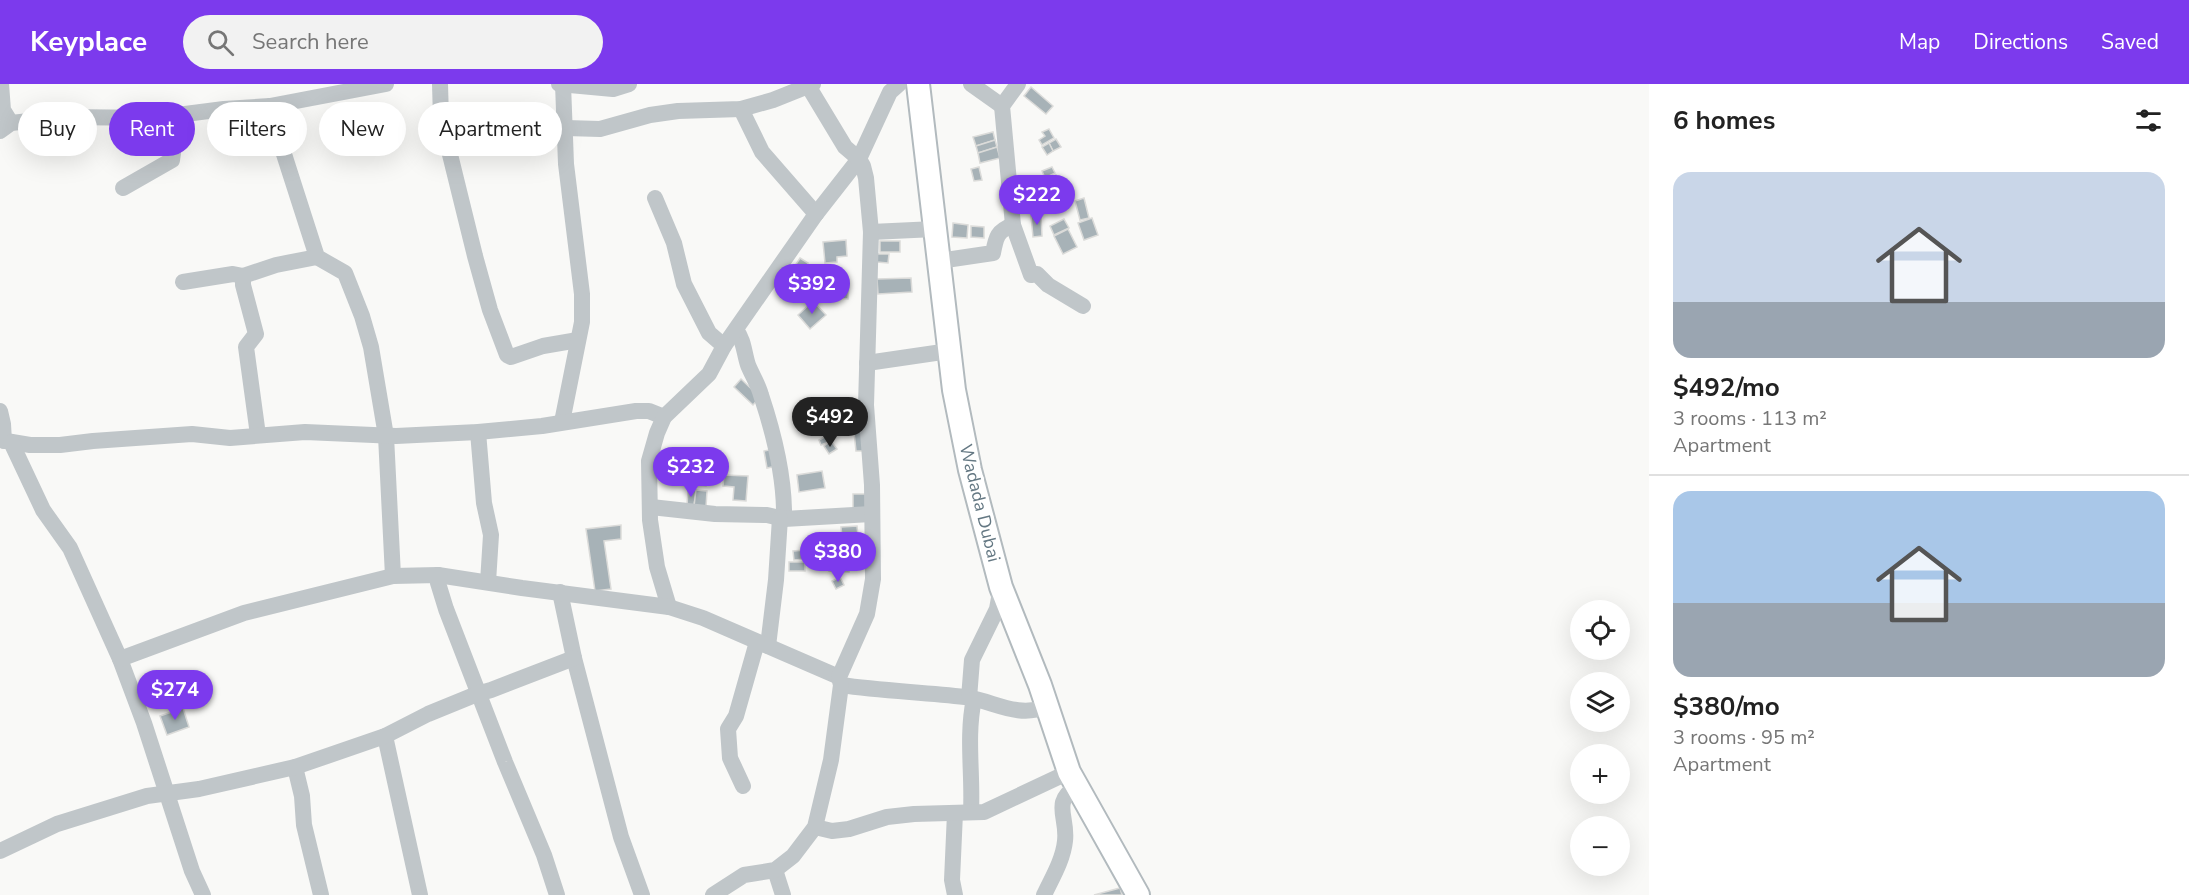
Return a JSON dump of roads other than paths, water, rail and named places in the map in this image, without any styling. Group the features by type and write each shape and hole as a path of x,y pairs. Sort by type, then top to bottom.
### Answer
{"street":[{"path":"1,84 6,127 66,117 109,117"},
{"path":"287,102 350,87 386,84"},
{"path":"440,84 441,118 475,256 490,310 507,355 511,357 543,346 578,340"},
{"path":"562,422 582,322 582,294 566,164 562,84 613,89 629,84"},
{"path":"669,607 657,567 651,520 649,461 664,417 709,374 724,346 816,214 859,159 890,92 899,84"},
{"name":"Wadada Dubai","path":"918,84 954,390 970,470 1001,587 1027,650 1073,779 1138,895"},
{"path":"971,84 1002,106"},
{"path":"1017,84 1002,106 1013,225 1031,276 1037,274 1048,285 1083,306"},
{"path":"566,128 600,129 650,115 678,111 741,109 810,85 845,147 859,159 866,178 871,232 866,405 872,484 873,579 867,614 840,681 831,760 815,827 793,856 775,870 744,875 713,895"},
{"path":"741,109 762,152 816,214"},
{"path":"123,188 172,160 173,156"},
{"path":"285,156 317,257"},
{"path":"655,198 674,243 684,284 710,333 724,346"},
{"path":"939,261 993,253 998,234 1002,229 1013,225"},
{"path":"871,232 935,229"},
{"path":"183,282 225,275 243,276 276,265 317,257 345,273 362,316 378,381 386,436 393,576"},
{"path":"243,276 243,285 256,334 246,347 258,435"},
{"path":"736,330 741,336 747,362 761,392 775,443 782,488 782,518 776,580 763,644 736,716 728,729 730,758 743,786"},
{"path":"867,363 949,351"},
{"path":"0,411 5,441 43,510 70,548 120,659 144,723 192,871 203,895"},
{"path":"5,441 30,445 60,445 192,434 230,438 305,432 386,436 478,432 636,411 649,411 664,417"},
{"path":"478,432 484,503 491,535 488,582"},
{"path":"651,507 782,518 871,514"},
{"path":"120,659 244,613 393,576 438,575 669,607 703,618 840,681 971,699 1012,711 1037,710 1046,707"},
{"path":"438,575 438,583 446,609 477,694 544,855 557,895"},
{"path":"955,895 952,880 963,813 972,787 969,756 972,660 997,609 1001,587"},
{"path":"560,592 574,658 621,837 642,895"},
{"path":"0,851 67,821 147,796 295,767 385,736 428,714 574,658"},
{"path":"385,736 420,895"},
{"path":"295,767 302,796 304,825 321,895"},
{"path":"815,827 832,831 849,830 887,817 984,812 1073,779"},
{"path":"1044,895 1057,868 1065,841 1062,801 1073,779"},
{"path":"775,870 783,895"}]}
